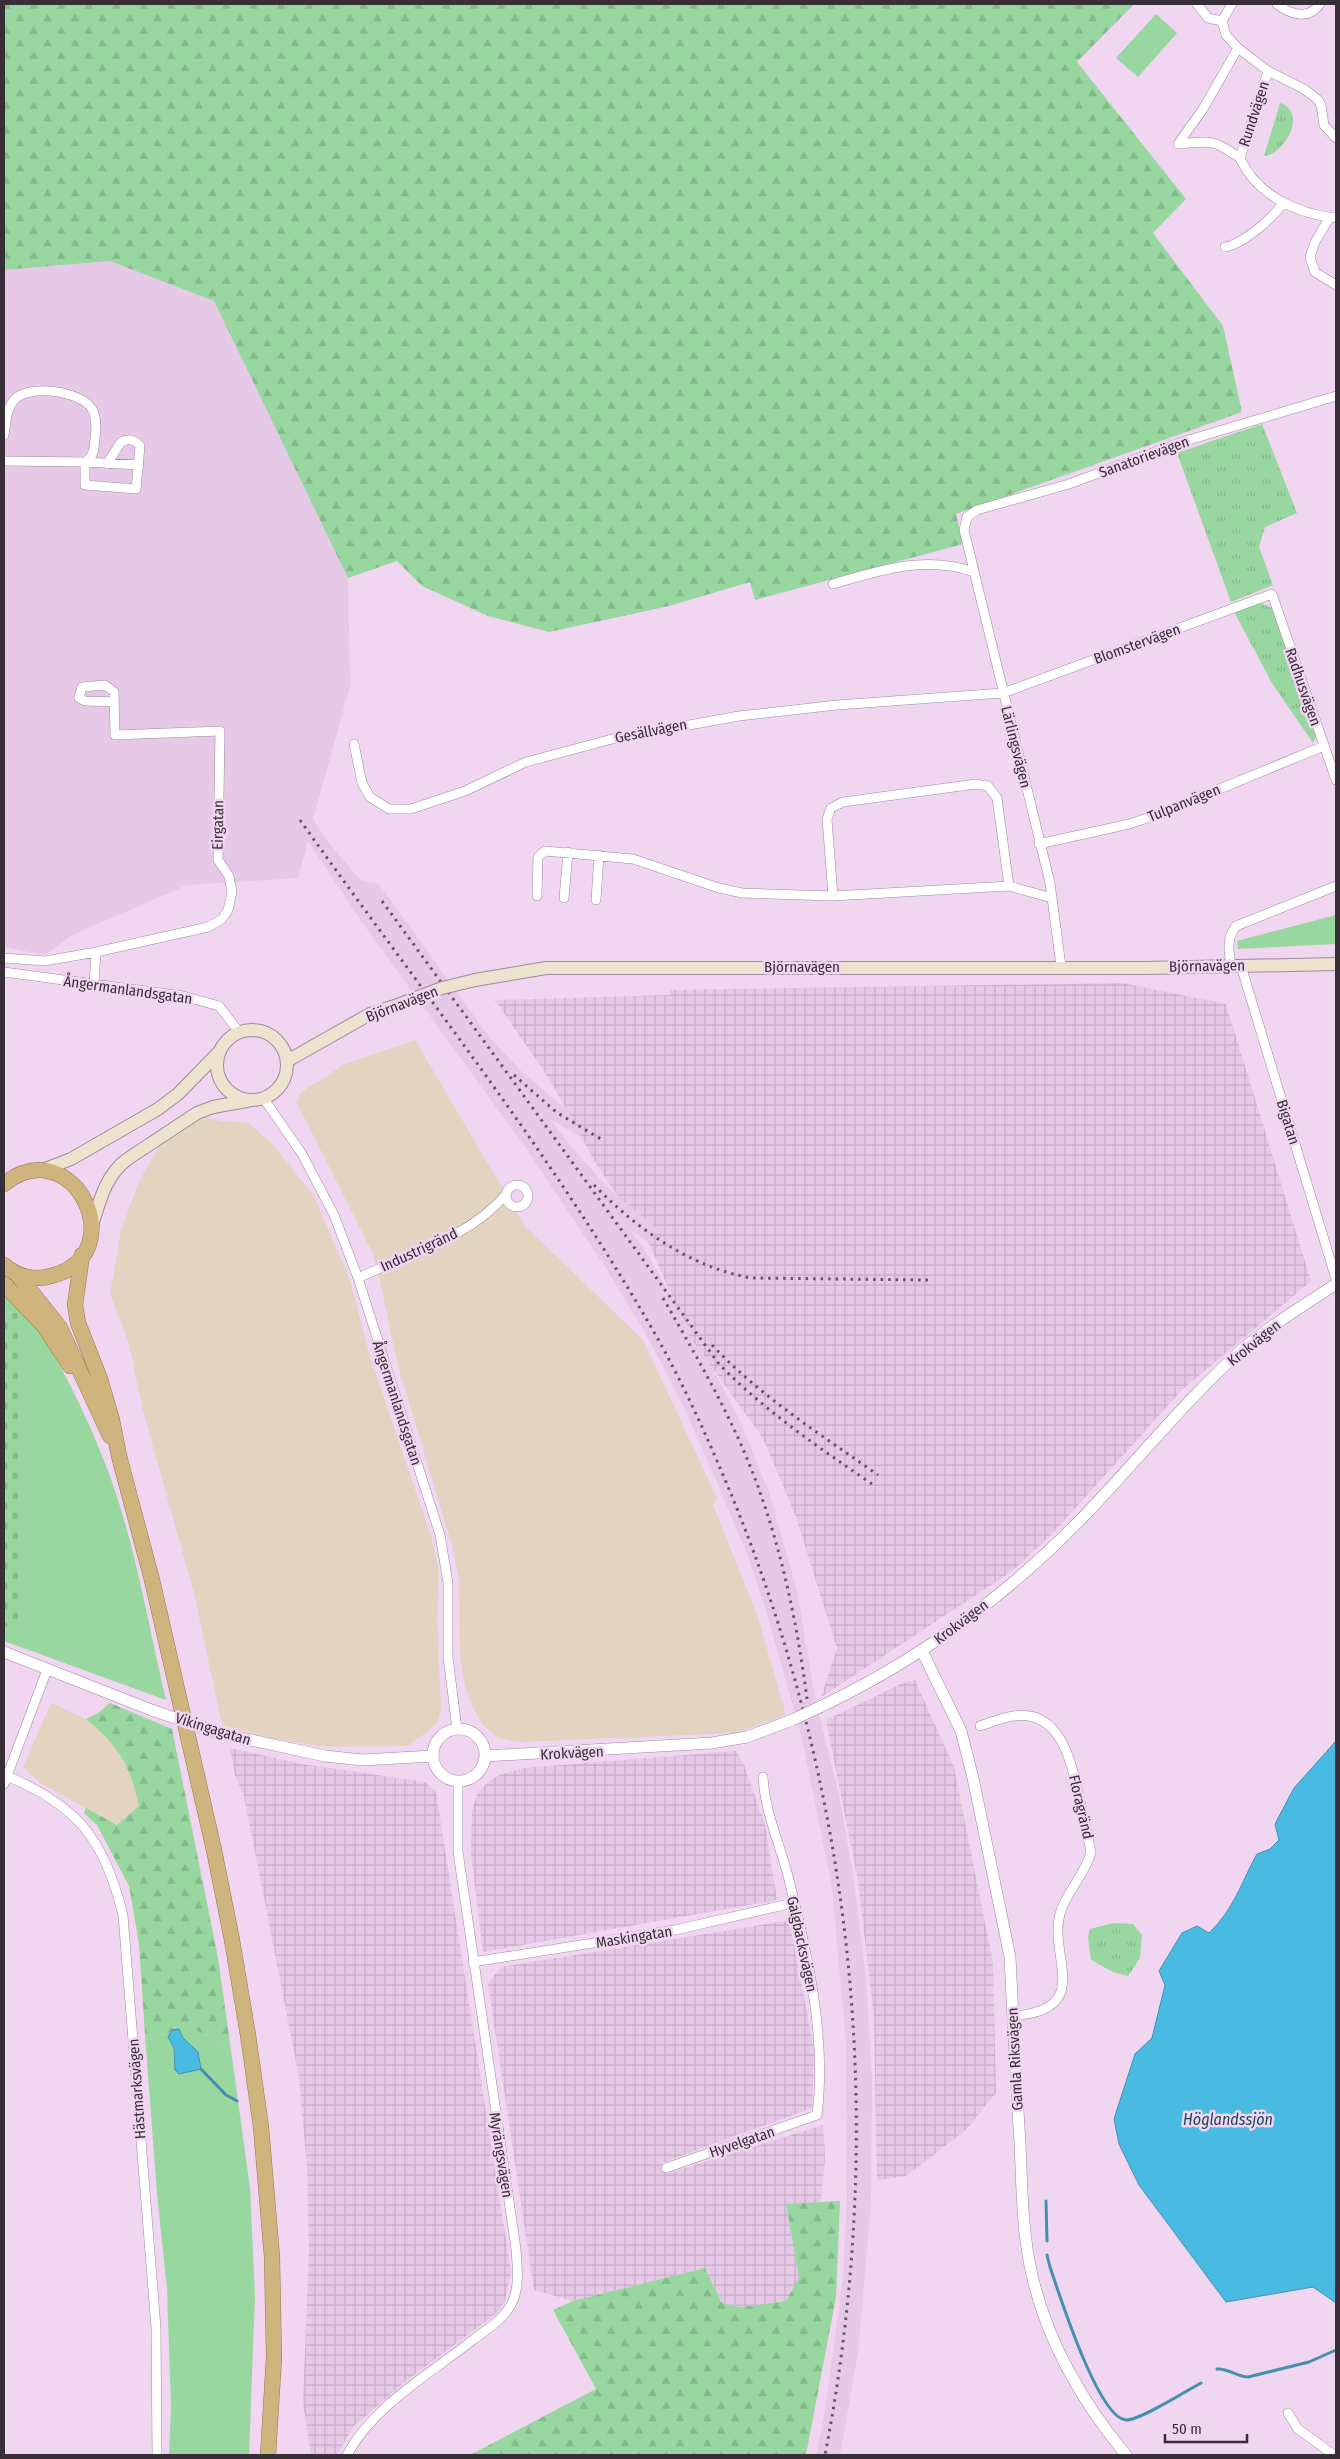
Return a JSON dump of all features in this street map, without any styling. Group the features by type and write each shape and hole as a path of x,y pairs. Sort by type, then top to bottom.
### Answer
{"highway":[{"path":"4,1169 60,1175 77,1187 88,1205 92,1225 89,1241 82,1255 75,1305 78,1323 100,1379 112,1420 119,1456 152,1580 214,1850 248,2035 263,2147 272,2257 274,2357 270,2452"},
{"path":"4,1184 19,1174 34,1171"},
{"path":"17,1274 37,1278 48,1277 67,1269 82,1255"},
{"path":"4,1265 17,1274 60,1328 71,1348 95,1407 119,1456"},
{"path":"4,1284 44,1326 95,1407"}],"main road":[{"name":"Björnavägen","path":"287,1061 370,1014 442,988 475,980 546,968 1336,964"},
{"path":"34,1171 71,1159 158,1109 189,1084 230,1038 240,1032 257,1030 272,1037 284,1050 287,1061 286,1073 282,1084 274,1093 264,1099 213,1107 197,1113 126,1160 116,1169 105,1185 92,1225"},
{"path":"220,1050 216,1066 221,1082 233,1095 250,1101"}],"street":[{"path":"1196,4 1208,18 1222,21 1232,4"},
{"path":"1277,4 1288,11 1300,14 1312,12 1320,4"},
{"name":"Rundvägen","path":"1222,21 1226,35 1238,48 1268,71 1311,94 1321,105 1324,125 1336,138"},
{"path":"1238,48 1203,109 1178,144 1211,141 1220,144 1240,158"},
{"name":"Rundvägen","path":"1268,71 1240,158 1257,182 1283,203 1313,215 1333,218"},
{"path":"1225,247 1241,240 1277,212 1283,203"},
{"path":"1333,218 1315,242 1310,257 1315,272 1336,285"},
{"path":"4,435 8,410 13,400 19,395 39,391 71,395 90,406 96,419 94,451 85,462 85,485 136,489 140,446 130,440 118,445 107,464"},
{"name":"Sanatorievägen","path":"964,530 967,517 977,510 1077,481 1182,442 1336,396"},
{"path":"4,461 139,465"},
{"name":"Lärlingsvägen","path":"964,530 1052,898 1061,966"},
{"path":"833,584 875,571 916,564 950,566 974,572"},
{"name":"Blomstervägen","path":"1003,694 1272,594"},
{"name":"Radhusvägen","path":"1272,594 1336,780"},
{"name":"Gesällvägen","path":"354,744 362,783 370,797 384,807 404,810 419,808 465,791 526,762 612,739 739,716 837,705 1003,694"},
{"name":"Eirgatan","path":"96,952 208,927 222,918 228,910 232,892 229,876 218,860 220,731 115,735 114,702"},
{"name":"Tulpanvägen","path":"1039,844 1129,824 1151,817 1324,746"},
{"path":"833,896 827,819 831,808 843,802 976,784 988,786 997,798 1008,886"},
{"path":"537,896 538,857 545,851 599,855 639,861 730,891 833,896 1008,886 1052,898"},
{"path":"564,898 568,852"},
{"path":"596,900 599,855"},
{"name":"Bigatan","path":"1336,886 1236,926 1228,943 1336,1278"},
{"path":"4,958 45,961 96,952 94,984"},
{"name":"Ångermanlandsgatan","path":"4,972 182,996 219,1006 240,1032"},
{"name":"Ångermanlandsgatan","path":"264,1099 314,1174 334,1215 358,1278 443,1548 448,1583 449,1669 457,1730"},
{"name":"Industrigränd","path":"358,1278 445,1241 467,1228 505,1198"},
{"name":"Krokvägen","path":"485,1756 712,1744 747,1737 792,1720 830,1702 922,1651 992,1598 1054,1545 1084,1516 1205,1386 1247,1346 1336,1284"},
{"name":"Gamla Riksvägen","path":"922,1651 952,1709 960,1732 973,1778 1010,1957 1022,2202 1032,2275 1040,2305 1068,2369 1089,2406 1126,2455"},
{"name":"Vikingagatan","path":"4,1652 154,1711 223,1734 325,1756 362,1760 433,1756"},
{"path":"5,1780 47,1670"},
{"name":"Floragränd","path":"980,1726 1014,1716 1034,1718 1048,1726 1060,1738 1069,1753 1092,1852 1088,1866 1060,1911 1057,1924 1063,1966 1060,1991 1053,2003 1042,2011 1013,2016"},
{"path":"457,1730 467,1730 476,1735 483,1745 485,1756 483,1765 477,1774 469,1780 458,1782 442,1775 436,1767 433,1756 434,1747 440,1738 457,1730"},
{"name":"Galgbacksvägen","path":"763,1777 765,1802 788,1876 816,2010 819,2056 817,2115"},
{"name":"Hästmarksvägen","path":"5,1780 51,1798 76,1817 106,1859 123,1915 154,2309 157,2455"},
{"name":"Myrängsvägen","path":"347,2455 360,2435 383,2410 497,2320 515,2297 518,2275 516,2249 457,1844 458,1782"},
{"name":"Maskingatan","path":"473,1962 675,1930 793,1903"},
{"name":"Hyvelgatan","path":"666,2168 817,2115"},
{"path":"1288,2413 1298,2429 1334,2455"}],"shaded area":[{"path":"110,261 215,301 348,578 350,686 313,819 328,842 361,881 379,884 489,1037 523,1073 565,1108 582,1138 549,1118 569,1144 608,1188 658,1229 650,1243 629,1229 646,1252 691,1331 688,1334 705,1356 724,1390 740,1421 769,1492 797,1591 815,1698 839,1795 854,1881 866,1978 872,2079 871,2203 858,2353 840,2455 816,2455 825,2412 843,2277 847,2200 846,2041 832,1887 801,1734 764,1604 748,1556 681,1401 642,1327 602,1262 528,1151 359,918 308,841 298,878 187,885 70,936 45,955 4,947 4,270"},
{"path":"1122,983 1226,1004 1311,1281 1182,1390 1052,1534 1011,1572 821,1697 837,1648 795,1514 763,1438 688,1334 649,1243 595,1162 550,1080 495,1000 670,995 670,990"},
{"path":"415,1040 524,1225 643,1340 717,1498 713,1505 757,1614 786,1715 735,1733 519,1742 498,1738 482,1724 472,1706 465,1686 460,1656 459,1579 452,1545 398,1366 373,1254 297,1103 300,1094 307,1088 328,1076 342,1065"},
{"path":"200,1115 220,1121 248,1123 272,1143 314,1196 350,1280 369,1354 432,1539 439,1571 437,1617 441,1708 438,1721 431,1729 407,1746 327,1747 266,1737 222,1725 195,1597 142,1407 129,1343 110,1294 121,1231 138,1184 164,1136"},
{"path":"915,1680 954,1767 993,1963 996,2093 966,2130 906,2176 877,2180 874,2018 858,1881 826,1720 903,1683"},
{"path":"51,1703 86,1719 109,1738 132,1775 139,1806 117,1825 42,1784 23,1767"},
{"path":"230,1748 302,1764 425,1782 436,1792 511,2272 505,2300 498,2312 406,2381 353,2427 337,2455 311,2455 303,2402 309,2250 307,2168 299,2077 244,1796 235,1775"},
{"path":"736,1751 744,1765 765,1825 777,1900 483,1952 471,1854 472,1810 478,1792 487,1783 499,1775 524,1768"},
{"path":"786,1921 790,1925 814,2049 812,2108 662,2163 666,2174 823,2125 825,2158 821,2202 786,2204 799,2278 787,2301 741,2307 722,2303 705,2268 573,2301 534,2290 488,1983 501,1967"}],"green space":[{"path":"4,4 1134,4 1077,62 1186,199 1153,233 1223,326 1242,412 956,514 963,544 755,600 750,582 669,606 549,632 488,616 422,586 397,561 348,578 214,301 110,261 4,270"},
{"path":"1156,14 1177,33 1138,77 1116,58"},
{"path":"1280,103 1288,108 1292,115 1293,123 1286,141 1272,154 1264,156"},
{"path":"1262,424 1297,513 1265,527 1259,547 1273,585 1231,602 1177,453"},
{"path":"1258,602 1272,608 1316,736 1313,743 1272,683 1234,612"},
{"path":"1336,915 1336,944 1238,949 1237,941"},
{"path":"4,1275 33,1318 59,1364 103,1458 132,1547 166,1700 4,1641 4,1626 19,1632 18,1312 4,1313"},
{"path":"19,1312 19,1632 4,1626 4,1313"},
{"path":"110,1703 172,1729 218,1958 231,2050 202,2033 179,2025 169,2033 145,2035 139,1944 129,1886 97,1825 84,1813 86,1808 117,1825 139,1806 132,1779 121,1757 107,1738 86,1719 98,1713"},
{"path":"1113,1923 1133,1924 1142,1935 1140,1958 1128,1976 1113,1972 1091,1960 1088,1938 1090,1929"},
{"path":"179,2025 202,2033 231,2050 250,2188 255,2296 249,2455 169,2455 171,2407 167,2289 157,2194 145,2035 169,2033","holes":["183,2038 198,2052 175,2069 174,2048"]},
{"path":"840,2201 836,2297 806,2455 470,2455 596,2389 553,2310 573,2301 705,2268 722,2303 741,2307 786,2301 799,2278 786,2204"}],"water":[{"name":"Höglandssjön","path":"1336,1741 1336,2303 1313,2287 1226,2302 1139,2185 1119,2144 1114,2119 1135,2054 1152,2038 1165,1985 1159,1971 1182,1933 1197,1926 1209,1933 1225,1915 1257,1854 1270,1849 1279,1840 1275,1824 1294,1788"},
{"path":"179,2029 183,2038 198,2052 201,2069 179,2074 175,2070 174,2048 168,2037 172,2030"}],"waterway":[{"path":"201,2069 226,2095 237,2101"},
{"path":"1046,2201 1047,2241"},
{"path":"1047,2255 1081,2353 1092,2378 1115,2414 1126,2420 1141,2416 1201,2383"},
{"path":"1217,2369 1248,2377 1309,2362 1336,2350"}],"railway":[{"path":"300,820 523,1128 608,1255 659,1340 691,1403 729,1489 772,1605 806,1723 832,1843 848,1965 856,2087 854,2210 844,2333 825,2455"},
{"path":"382,901 719,1364 773,1413 872,1484"},
{"path":"514,1075 556,1112 604,1141"},
{"path":"594,1185 646,1231 686,1255 729,1273 751,1278 928,1280"},
{"path":"663,1298 724,1409 747,1457 759,1490 771,1524 789,1593 807,1699"},
{"path":"712,1345 771,1398 878,1475"}]}
